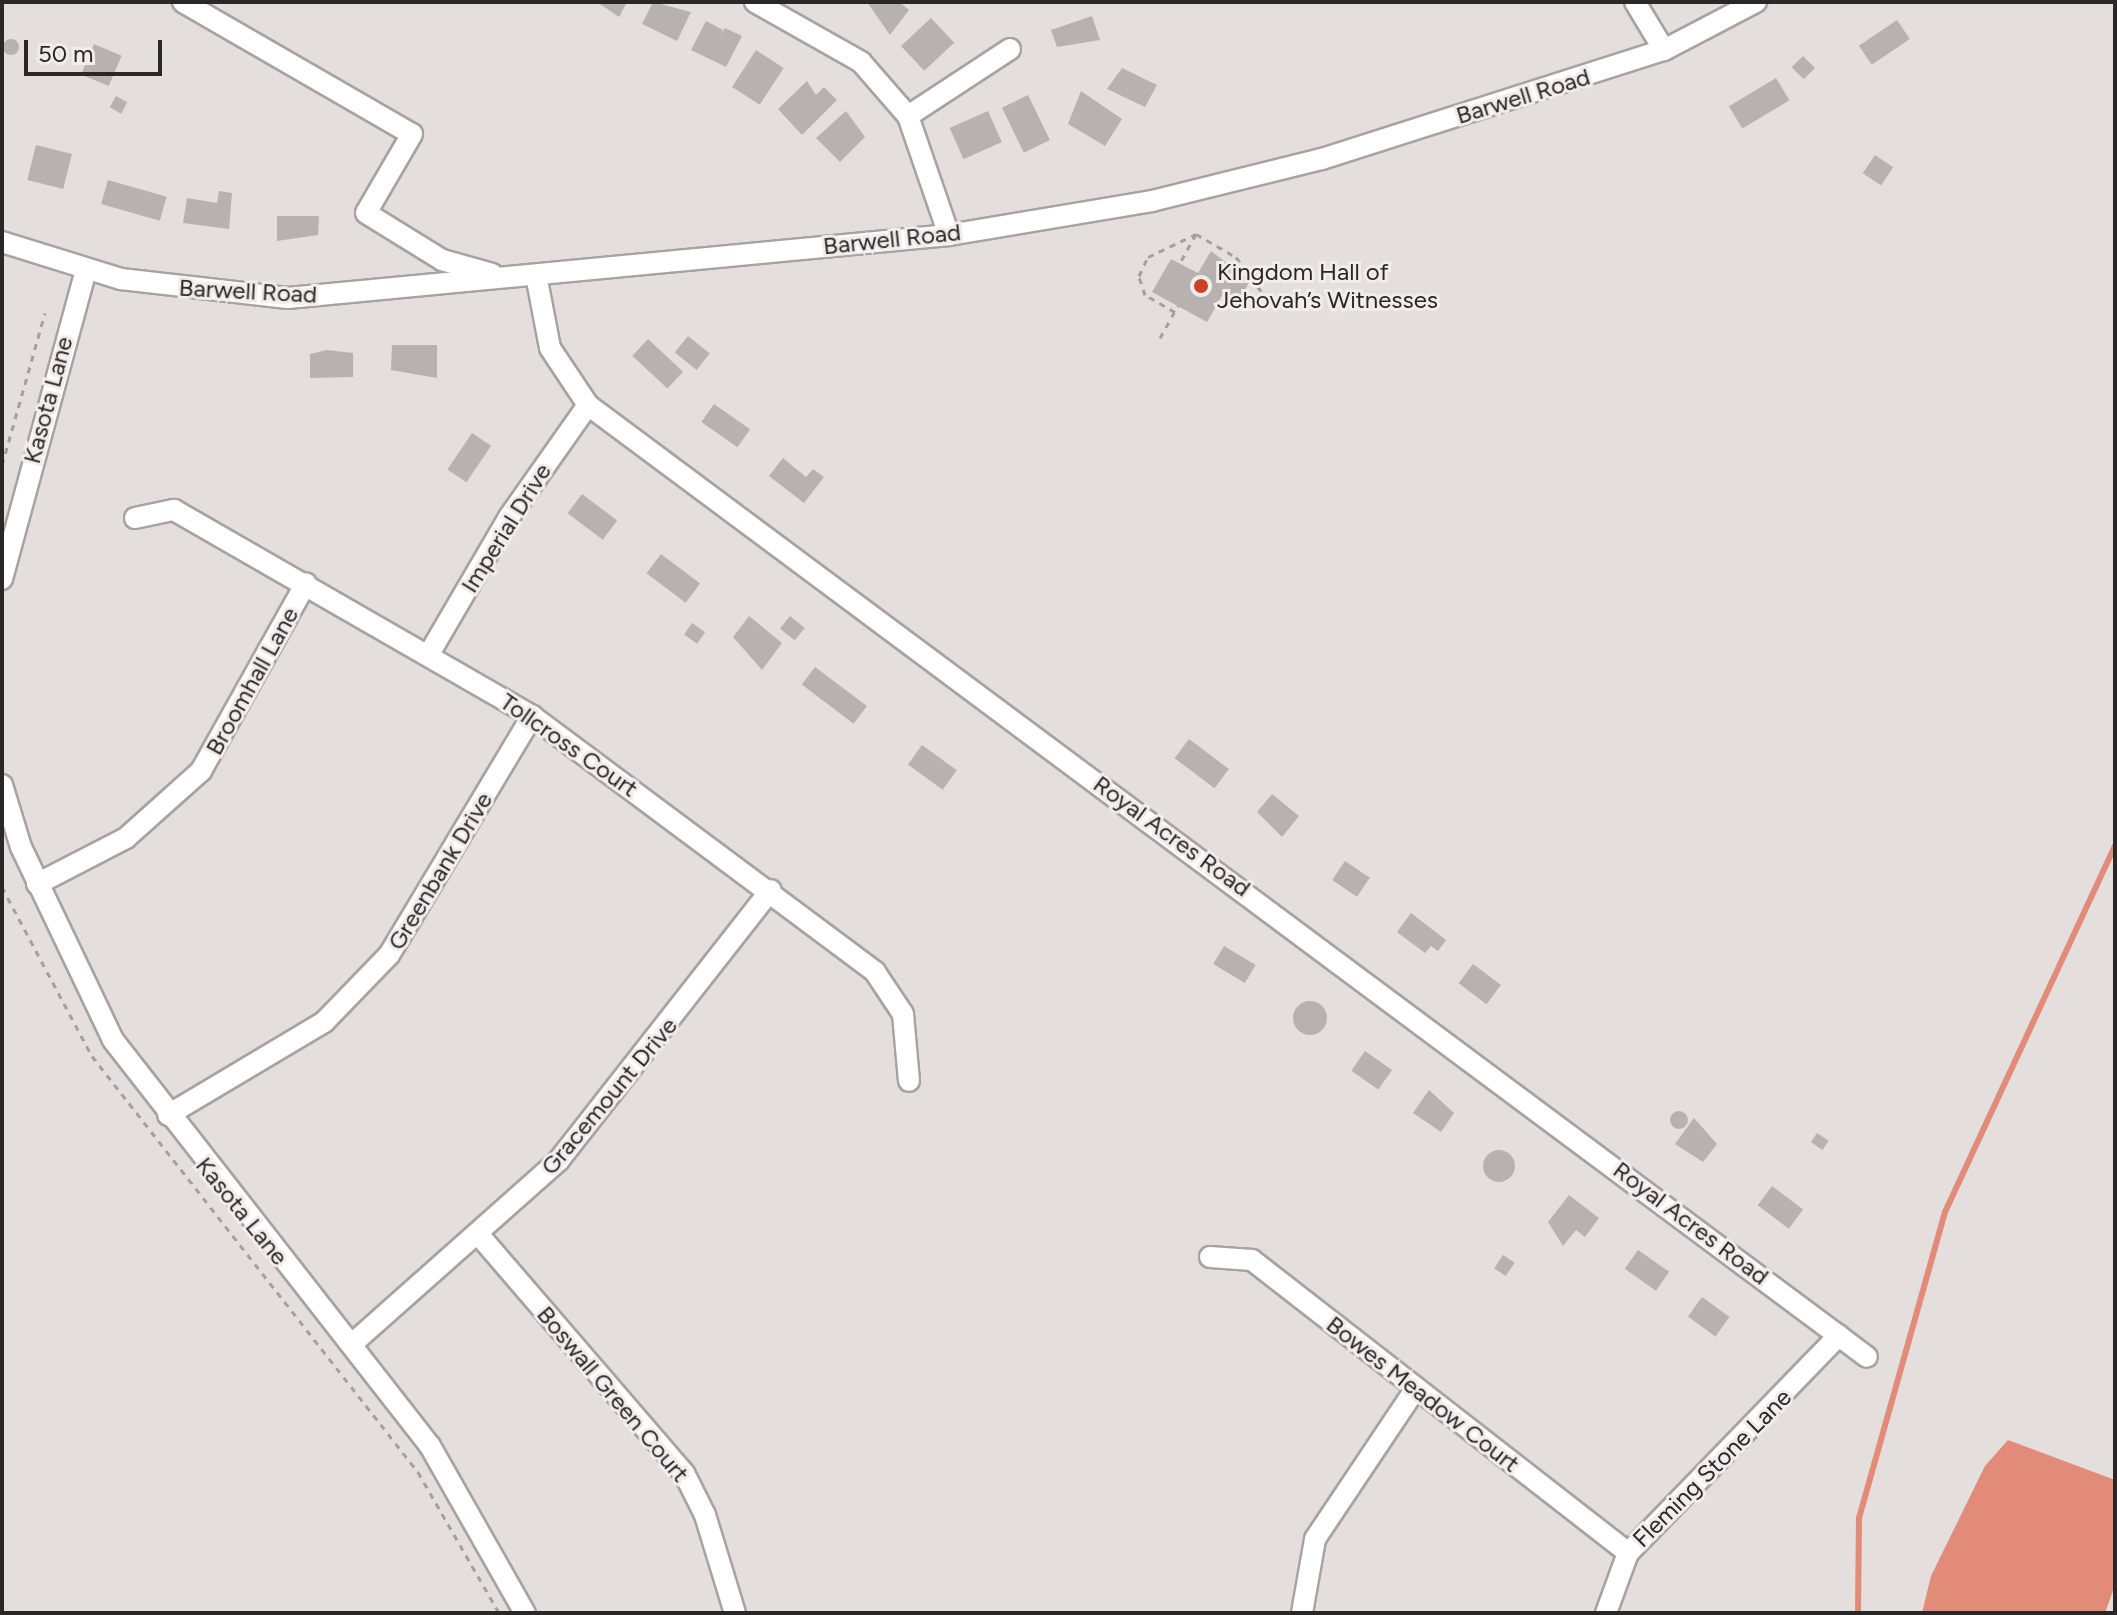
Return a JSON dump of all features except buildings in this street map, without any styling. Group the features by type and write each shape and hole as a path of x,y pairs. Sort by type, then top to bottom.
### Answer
{"street":[{"path":"183,2 412,134 366,213 442,260 503,277"},
{"path":"1635,2 1664,50"},
{"name":"Barwell Road","path":"2,242 86,269 198,293 288,298 949,235 1152,201 1307,163 1664,50 1756,2"},
{"path":"768,5 861,62 908,116 949,235"},
{"path":"908,116 1010,49"},
{"name":"Kasota Lane","path":"2,579 86,269"},
{"name":"Royal Acres Road","path":"536,275 550,348 588,405 1867,1357"},
{"name":"Imperial Drive","path":"429,654 509,517 588,405"},
{"name":"Tollcross Court","path":"135,518 174,510 306,583 532,716 771,890 893,993 911,1043 909,1081"},
{"name":"Broomhall Lane","path":"37,884 137,831 201,771 306,583"},
{"name":"Greenbank Drive","path":"168,1115 324,1022 389,955 532,716"},
{"name":"Kasota Lane","path":"2,785 37,884 113,1040 168,1115 430,1446 525,1613"},
{"name":"Gracemount Drive","path":"352,1344 479,1235 559,1160 771,890"},
{"name":"Boswall Green Court","path":"479,1235 684,1473 705,1515 735,1613"},
{"name":"Bowes Meadow Court","path":"1210,1257 1252,1260 1628,1553"},
{"name":"Fleming Stone Lane","path":"1606,1613 1628,1553 1839,1335"},
{"path":"1302,1613 1315,1539 1416,1388"}],"path":[{"path":"1180,263 1196,234"},
{"path":"1196,234 1236,257 1264,295"},
{"path":"1175,312 1145,295 1139,276 1148,257 1196,234"},
{"path":"1160,338 1178,306"},
{"path":"2,465 45,313"},
{"path":"2,887 92,1056 418,1472 499,1613"}],"shaded area":[{"path":"2008,1440 2115,1480 2115,1585 2105,1613 1922,1613 1931,1576 1985,1466"}],"waterway":[{"path":"1858,1613 1859,1518 1945,1212 2115,846"}],"place":[{"name":"Kingdom Hall of Jehovah’s Witnesses","path":"1201,286"}]}
